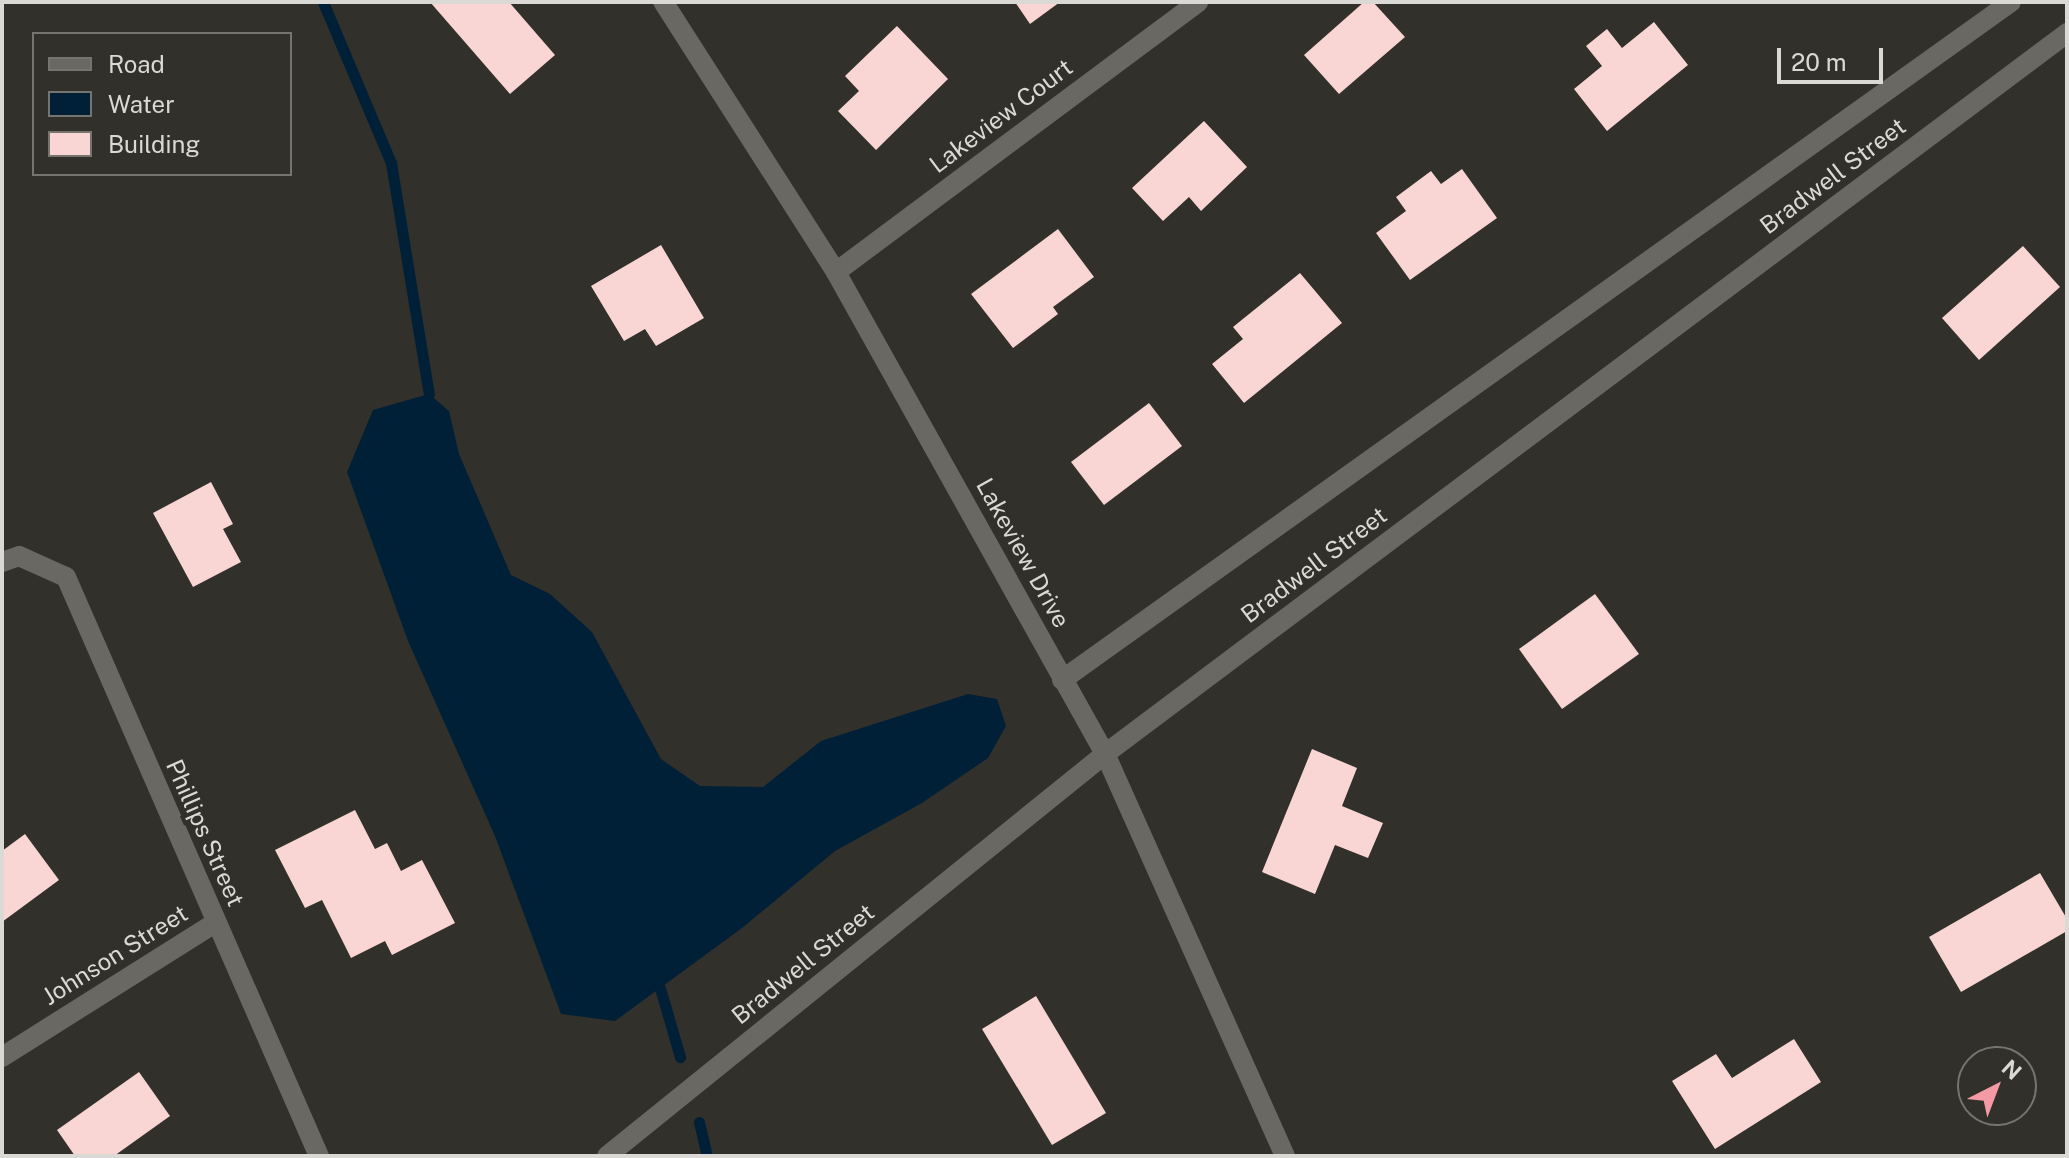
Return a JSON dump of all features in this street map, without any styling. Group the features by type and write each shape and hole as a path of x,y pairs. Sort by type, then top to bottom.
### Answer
{"street":[{"name":"Lakeview Drive","path":"663,2 836,272 1105,754 1285,1156"},
{"name":"Lakeview Court","path":"836,272 1198,2"},
{"name":"Bradwell Street","path":"1062,680 2011,2"},
{"name":"Bradwell Street","path":"607,1156 1105,754 2067,33"},
{"name":"Phillips Street","path":"11,559 66,577 319,1156"},
{"name":"Johnson Street","path":"2,1057 216,922"}],"water":[{"path":"429,394 449,411 459,454 511,575 550,594 592,632 661,759 700,786 763,787 821,741 968,694 997,699 1006,726 988,758 922,803 835,851 742,928 615,1021 561,1014 495,836 408,641 347,472 373,410"}],"building":[{"path":"430,2 509,2 555,55 510,94"},
{"path":"1015,2 1060,2 1030,24"},
{"path":"1364,2 1373,2 1405,37 1339,94 1304,55"},
{"path":"1654,22 1688,65 1607,131 1574,89 1602,66 1586,46 1607,29 1622,48"},
{"path":"897,26 948,79 876,150 838,111 859,91 845,76"},
{"path":"1204,121 1247,167 1201,211 1189,197 1163,221 1132,188"},
{"path":"1462,169 1497,218 1410,280 1376,233 1406,211 1396,197 1431,171 1441,184"},
{"path":"1058,229 1094,277 1053,307 1058,314 1013,348 971,294"},
{"path":"661,245 704,318 656,346 645,329 624,341 591,286"},
{"path":"2023,246 2060,287 1979,360 1942,318"},
{"path":"1300,273 1342,323 1244,403 1212,364 1243,339 1233,327"},
{"path":"1149,403 1182,446 1104,505 1071,462"},
{"path":"211,482 233,524 223,529 241,562 193,587 153,513"},
{"path":"1595,594 1639,654 1562,709 1519,649"},
{"path":"1312,749 1357,768 1342,806 1383,823 1368,858 1335,845 1315,894 1262,872"},
{"path":"355,810 375,849 387,843 401,871 422,860 455,923 392,955 385,941 351,958 322,900 305,908 275,850"},
{"path":"25,834 59,880 2,922 2,851"},
{"path":"2040,873 2067,919 2067,931 1961,992 1929,937"},
{"path":"1036,996 1106,1113 1052,1145 982,1029"},
{"path":"1794,1039 1821,1082 1715,1149 1672,1081 1716,1054 1732,1078"},
{"path":"139,1072 170,1116 114,1156 75,1156 57,1130"}],"waterway":[{"path":"323,2 391,163 429,394"},
{"path":"660,988 680,1057"},
{"path":"699,1122 707,1156"}]}
